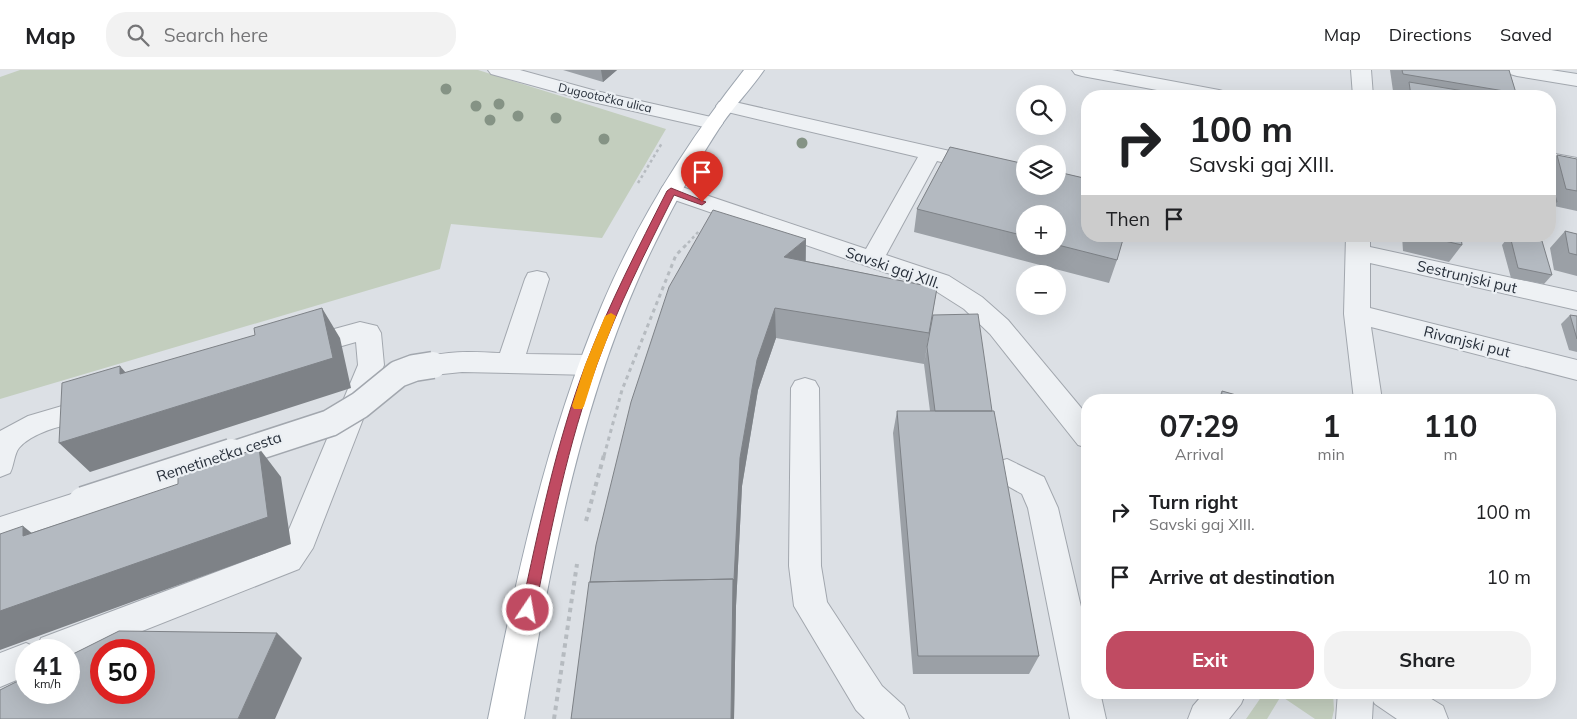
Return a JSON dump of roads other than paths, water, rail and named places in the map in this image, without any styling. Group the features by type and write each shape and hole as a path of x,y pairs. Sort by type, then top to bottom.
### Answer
{"main road":[{"path":"506,719 551,498 591,365 634,261 671,191 713,123 754,70"}],"street":[{"name":"Dugootočka ulica","path":"498,70 593,96 713,123"},
{"path":"1082,70 1187,90"},
{"path":"1361,70 1363,90"},
{"path":"1517,70 1577,80"},
{"path":"726,106 1016,173"},
{"path":"872,260 932,152"},
{"path":"1556,160 1577,164"},
{"name":"Savski gaj XIII.","path":"671,191 940,282 973,303 999,327 1081,428"},
{"path":"1358,244 1357,314 1367,394"},
{"name":"Sestrunjski put","path":"1358,244 1577,301"},
{"path":"510,362 537,279"},
{"name":"Rivanjski put","path":"1357,314 1577,370"},
{"path":"80,640 288,560 297,548 371,364 368,333 360,331 274,356"},
{"path":"85,501 330,423 360,405 398,374 414,368 462,362 591,365"},
{"path":"805,388 805,566 811,606 869,698 891,719"},
{"path":"3,455 10,439 39,424 121,400"},
{"name":"Remetinečka cesta","path":"0,530 351,414"},
{"path":"1007,471 1033,486 1043,508 1081,686"},
{"path":"0,670 15,664"},
{"path":"1084,699 1088,719"},
{"path":"1206,719 1223,699"},
{"path":"1354,719 1355,699"},
{"path":"1398,699 1430,719"}]}
